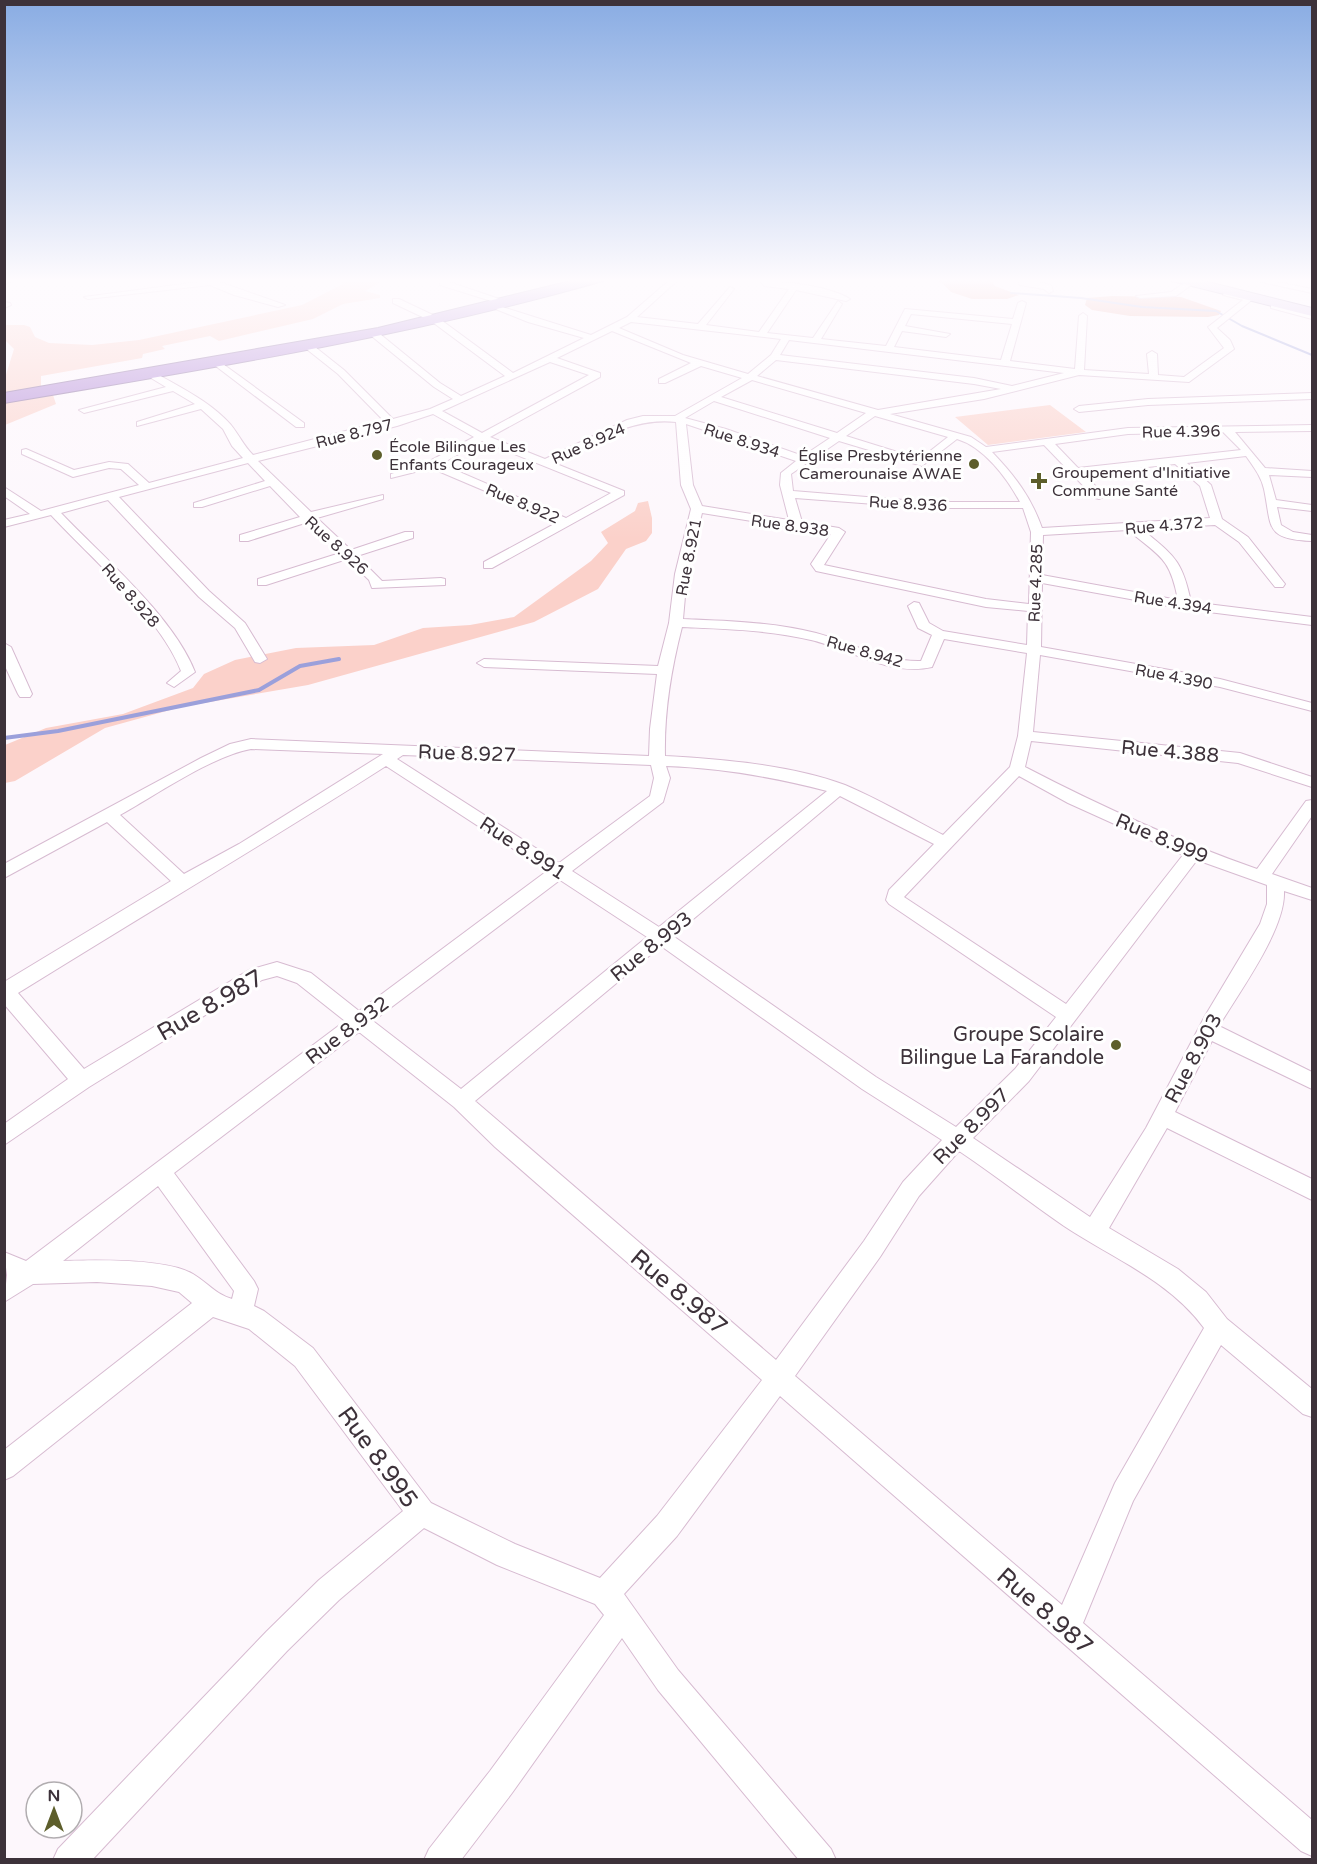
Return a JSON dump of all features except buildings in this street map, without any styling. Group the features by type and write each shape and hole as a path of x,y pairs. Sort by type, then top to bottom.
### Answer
{"highway":[{"path":"4,398 198,365"}],"street":[{"path":"220,365 270,400 300,425"},
{"path":"332,365 393,424"},
{"path":"412,365 460,400"},
{"path":"496,365 512,377"},
{"name":"Rue 8.797","path":"4,524 393,424 434,411 537,365"},
{"path":"395,476 432,464 597,375 568,365"},
{"path":"662,381 695,365"},
{"name":"Rue 4.285","path":"706,365 955,436 984,450 1006,471 1028,505 1037,532 1034,578 1034,649 1025,736 1017,769"},
{"path":"680,419 682,413 749,378 764,365"},
{"path":"841,365 974,381 1015,389"},
{"path":"1021,365 1186,380 1210,399"},
{"path":"1079,372 1080,365"},
{"path":"1153,365 1154,378"},
{"path":"1186,380 1207,365"},
{"path":"797,527 786,473 876,412 1015,389 1079,372"},
{"name":"Rue 8.926","path":"149,373 203,405 226,427 249,460 307,518 375,579 376,585 441,582"},
{"path":"84,411 174,388"},
{"path":"1113,433 1079,409 1210,399 1312,396"},
{"path":"713,398 922,463 955,436"},
{"path":"141,424 203,405"},
{"name":"Rue 8.924","path":"434,411 483,438 545,463 641,420 680,419"},
{"name":"Rue 8.934","path":"680,419 804,459"},
{"name":"Rue 8.921","path":"657,761 657,729 664,670 676,623 681,573 697,509 687,485 680,419"},
{"path":"1226,429 1312,428"},
{"name":"Rue 4.396","path":"984,450 1113,433 1226,429 1261,471 1268,484 1277,528 1295,536 1312,538"},
{"path":"1046,441 1099,496"},
{"path":"26,452 73,474 109,465 124,466 146,486"},
{"path":"1075,472 1247,453"},
{"name":"Rue 4.372","path":"1037,532 1132,528 1217,521 1204,485 1177,460"},
{"path":"488,565 620,493 545,463"},
{"name":"Rue 8.922","path":"432,464 567,522"},
{"path":"1261,471 1312,474"},
{"path":"198,505 272,482"},
{"path":"4,490 38,514"},
{"name":"Rue 8.936","path":"789,494 928,505 1028,505"},
{"path":"110,495 204,594 240,626 260,659"},
{"path":"244,538 379,497"},
{"path":"1273,503 1312,508"},
{"name":"Rue 8.938","path":"697,509 839,532 817,564 820,568 986,603 1034,608"},
{"name":"Rue 8.928","path":"53,510 146,609 181,654 188,672 174,683"},
{"path":"1217,521 1229,528 1244,542 1279,584"},
{"path":"1132,528 1173,562 1179,574 1185,605"},
{"path":"262,582 409,535"},
{"name":"Rue 4.394","path":"1034,578 1185,605 1312,621"},
{"path":"914,606 923,625 939,634 1034,649"},
{"name":"Rue 8.942","path":"676,623 786,630 886,660 917,665 927,664 939,634"},
{"path":"4,647 25,694"},
{"name":"Rue 4.390","path":"1034,649 1269,695 1312,707"},
{"path":"484,663 664,670"},
{"name":"Rue 4.388","path":"1025,736 1240,758 1312,782"},
{"name":"Rue 8.927","path":"4,872 206,761 244,745 393,755 657,761 768,771 839,789 946,843"},
{"path":"81,1080 5,991 183,882 244,848 393,755"},
{"name":"Rue 8.991","path":"393,755 560,871 661,937 869,1083 1094,1232 1170,1277 1198,1300 1218,1327 1312,1405"},
{"name":"Rue 8.932","path":"29,1273 160,1171 657,798 662,778 657,761"},
{"path":"1017,769 895,894 895,900 1069,1016"},
{"name":"Rue 8.999","path":"1017,769 1074,799 1194,853 1312,894"},
{"name":"Rue 8.993","path":"461,1101 839,789"},
{"path":"1268,877 1312,805"},
{"path":"109,815 183,882"},
{"name":"Rue 8.997","path":"440,1860 501,1782 614,1604 667,1526 872,1249 911,1189 936,1160 1022,1075 1118,949 1148,916 1194,853"},
{"name":"Rue 8.903","path":"1094,1232 1163,1116 1208,1030 1273,918 1276,903 1268,877"},
{"name":"Rue 8.987","path":"4,1136 81,1080 207,1007 256,975 277,969 304,978 461,1101 502,1140 779,1376 1066,1629 1312,1840"},
{"path":"1208,1030 1312,1081"},
{"path":"1163,1116 1312,1191"},
{"path":"160,1171 246,1288 240,1313"},
{"path":"4,1263 29,1273"},
{"name":"Rue 8.995","path":"29,1273 97,1271 152,1275 185,1282 210,1304 256,1319 304,1357 421,1513 330,1590 277,1641 69,1860"},
{"path":"4,1292 29,1273"},
{"path":"4,1467 210,1304"},
{"path":"1066,1629 1124,1492 1218,1327"},
{"path":"421,1513 614,1604 668,1680 820,1860"}],"shaded area":[{"path":"9,365 103,365 41,376 41,389 5,395 5,378"},
{"path":"53,395 56,404 5,425 5,403"},
{"path":"1050,405 1086,432 988,445 955,417"},
{"path":"648,501 652,518 652,533 646,541 626,549 598,589 534,622 308,685 181,707 105,728 15,781 5,783 5,745 46,728 123,714 193,688 204,674 235,660 296,648 374,645 423,628 470,625 514,617 591,561 608,543 601,532 635,511 638,503"}],"waterway":[{"path":"4,738 58,731 259,690 300,666 339,659"}],"place":[{"name":"École Bilingue Les Enfants Courageux","path":"377,455"},
{"name":"Église Presbytérienne Camerounaise AWAE","path":"974,464"},
{"name":"Groupement d'Initiative Commune Santé","path":"1039,481"},
{"name":"Groupe Scolaire Bilingue La Farandole","path":"1116,1045"}]}
